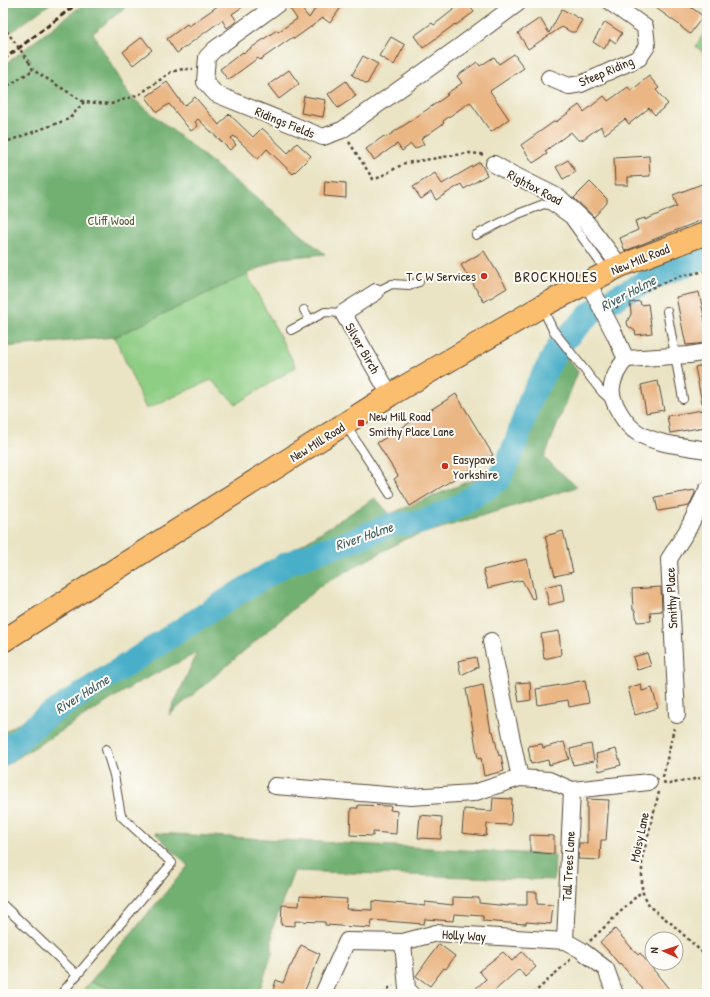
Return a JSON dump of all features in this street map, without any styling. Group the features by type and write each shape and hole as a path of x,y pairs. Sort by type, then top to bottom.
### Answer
{"main road":[{"name":"New Mill Road","path":"3,641 390,395 542,306 590,288 614,269 707,233"}],"street":[{"path":"205,69 207,57 215,49 279,3"},
{"name":"Ridings Fields","path":"205,69 204,82 216,94 323,137 342,130 518,3"},
{"name":"Steep Riding","path":"549,78 568,86 581,84 639,58 647,46 645,27 611,3"},
{"name":"Rightox Road","path":"494,164 560,198 587,223 614,269"},
{"path":"590,288 607,318 626,359"},
{"name":"Silver Birch","path":"376,292 343,313 390,395"},
{"path":"707,352 675,356 626,359 616,371 611,388 614,403 624,419 637,433 658,441 707,450"},
{"name":"Smithy Place","path":"677,715 669,559 688,529 707,490"},
{"path":"492,641 520,778"},
{"path":"275,786 411,797 473,793 520,778 549,780 572,790 655,782"},
{"name":"Tall Trees Lane","path":"565,941 572,790"},
{"name":"Holly Way","path":"323,994 347,941 403,942 436,934 565,941 581,950 606,969 615,994"},
{"path":"403,942 407,989 412,994"}],"lane":[{"path":"476,235 518,214 544,204 549,205 569,219 614,269"},
{"path":"376,292 392,284 408,285 419,282"},
{"path":"542,306 553,330 602,392 614,403"},
{"path":"304,310 310,320"},
{"path":"667,311 683,399"},
{"path":"291,330 325,312 343,313"},
{"path":"345,424 390,494"},
{"path":"61,994 172,863 121,816 114,775 106,750"},
{"path":"3,905 77,976"}],"path":[{"path":"3,26 29,62 33,70 84,102 111,104 140,94 171,72 183,69 205,69"},
{"path":"3,90 33,70"},
{"path":"3,143 69,119 84,102"},
{"path":"342,130 373,179 378,178 406,163 469,153 481,154 494,164"},
{"path":"607,318 624,299 680,276 707,271"},
{"name":"Moisy Lane","path":"677,715 655,782 642,859 642,891 650,907 672,924 706,956 707,961"},
{"path":"655,782 669,784 700,778"}],"green space":[{"path":"3,3 51,3 3,38"},
{"name":"Cliff Wood","path":"85,3 131,3 93,33 130,96 325,254 281,258 115,337 3,347 3,66"},
{"path":"707,29 707,56 696,46"},
{"path":"247,274 296,367 236,404 211,380 146,409 115,337"},
{"path":"561,350 578,372 544,458 577,487 405,539 320,586 169,715 197,653 139,682 3,767 3,733 375,498 390,514 496,470"},
{"path":"155,833 555,855 554,880 294,871 272,929 272,954 258,994 134,994 90,982 188,866"},
{"path":"90,982 134,994 80,994"}],"building":[{"path":"222,3 248,3 232,14 237,21 227,28 222,20 177,53 167,39 187,24 189,26"},
{"path":"288,3 297,3 309,18 319,3 344,3 330,23 323,18 294,39 293,37 260,60 258,58 228,80 220,69 243,52 244,53 277,30 278,32 297,19 288,6"},
{"path":"462,3 467,3 474,12 423,48 414,36 432,23 434,25"},
{"path":"649,3 685,3 703,16 690,34"},
{"path":"562,9 582,20 575,32 571,32 562,27 528,49 518,33 540,18 549,33"},
{"path":"605,22 622,33 616,43 610,39 604,49 593,42"},
{"path":"142,37 152,50 133,65 123,52"},
{"path":"391,37 405,45 394,65 379,56"},
{"path":"514,54 524,68 490,91 509,119 491,132 470,102 421,139 424,144 415,149 411,144 402,151 397,144 374,160 366,149 384,136 385,138 448,95 446,94 462,83 457,76 477,62 480,66 494,57 499,64"},
{"path":"363,56 378,64 367,84 352,75"},
{"path":"289,70 299,84 279,99 268,85"},
{"path":"649,76 659,88 656,90 668,104 655,115 649,108 629,124 625,119 605,134 601,126 582,140 578,140 571,132 545,151 547,154 533,163 521,145 579,105 584,112 604,96 608,101 628,87 631,91"},
{"path":"346,81 356,96 338,108 328,94"},
{"path":"167,82 184,106 195,97 219,125 229,114 253,137 262,128 288,153 297,143 311,156 293,174 267,149 258,159 234,136 231,138 236,145 230,150 198,119 195,122 198,126 191,131 169,104 157,112 146,97"},
{"path":"304,96 326,100 323,117 301,113"},
{"path":"649,156 650,176 628,177 628,185 615,185 614,158"},
{"path":"568,160 576,172 563,179 556,167"},
{"path":"480,162 487,175 464,189 461,184 436,200 431,192 421,199 413,187 435,173 442,184"},
{"path":"325,181 346,183 346,198 324,196"},
{"path":"590,182 607,199 607,203 594,217 574,198"},
{"path":"707,182 707,218 625,251 620,238 638,230 635,221 645,218 645,220 677,206 673,195"},
{"name":"T C W Services","path":"484,251 507,288 484,302 461,265"},
{"path":"699,292 707,330 707,343 686,345 676,297"},
{"path":"640,301 641,305 648,304 652,333 636,335 635,331 628,326 627,322 631,314 630,303"},
{"path":"707,364 707,402 702,403 695,367"},
{"path":"658,381 664,410 646,413 641,385"},
{"path":"456,394 493,455 410,506 394,479 398,476 377,443"},
{"path":"702,410 705,427 670,433 667,416"},
{"path":"695,490 689,506 658,511 655,497"},
{"path":"563,531 573,572 555,576 545,536"},
{"path":"527,559 535,598 532,599 522,580 488,588 483,570"},
{"path":"561,583 564,601 549,605 545,587"},
{"path":"661,587 662,611 650,612 651,621 637,622 635,610 633,610 632,589"},
{"path":"559,631 561,655 544,659 541,634"},
{"path":"647,653 651,666 637,670 633,657"},
{"path":"476,657 478,667 461,675 458,661"},
{"path":"585,680 589,703 569,707 568,700 538,705 536,689"},
{"path":"530,682 531,700 519,702 516,683"},
{"path":"641,684 642,691 652,688 658,708 635,715 628,688"},
{"path":"483,685 491,732 493,731 499,756 501,755 504,771 484,776 481,758 478,759 466,689"},
{"path":"564,742 569,759 549,765 548,760 531,764 528,746 542,744 543,748"},
{"path":"591,744 594,761 573,765 570,749"},
{"path":"616,749 621,765 599,771 596,754"},
{"path":"493,798 512,799 511,825 487,824 486,836 462,833 464,809 492,811"},
{"path":"587,799 609,800 606,840 601,840 600,860 578,859 579,843 587,843"},
{"path":"358,805 391,806 390,810 397,811 396,834 373,832 373,836 350,835 351,808 358,808"},
{"path":"420,815 442,817 441,839 418,838"},
{"path":"530,835 554,836 554,854 530,852"},
{"path":"527,892 537,892 537,904 553,905 551,924 483,921 483,916 454,914 453,921 425,919 424,924 372,920 371,928 325,925 325,922 295,921 295,926 281,925 282,905 299,906 300,896 347,899 346,909 372,910 372,901 425,906 425,902 453,905 453,897 479,898 479,903 508,906 527,905"},
{"path":"615,929 638,955 640,953 644,958 644,971 654,971 673,994 647,994 600,942"},
{"path":"439,944 455,956 446,969 444,968 430,986 416,976"},
{"path":"301,945 320,954 305,990 311,992 310,994 272,994 276,980 283,983"},
{"path":"503,952 512,961 522,952 536,967 525,977 519,969 491,994 470,994 486,979 479,971"}],"waterway":[{"name":"River Holme","path":"3,753 44,718 241,591 286,564 322,550 349,542 390,525 422,522 457,507 499,480 515,445 531,397 559,346 567,337 591,313 609,301 655,277 707,257"}],"railway":[{"path":"3,60 78,3"}],"place":[{"name":"T C W Services","path":"484,276"},
{"name":"New Mill Road Smithy Place Lane","path":"361,423"},
{"name":"Easypave Yorkshire","path":"445,466"}],"district":[{"name":"BROCKHOLES","path":"556,277"}]}
